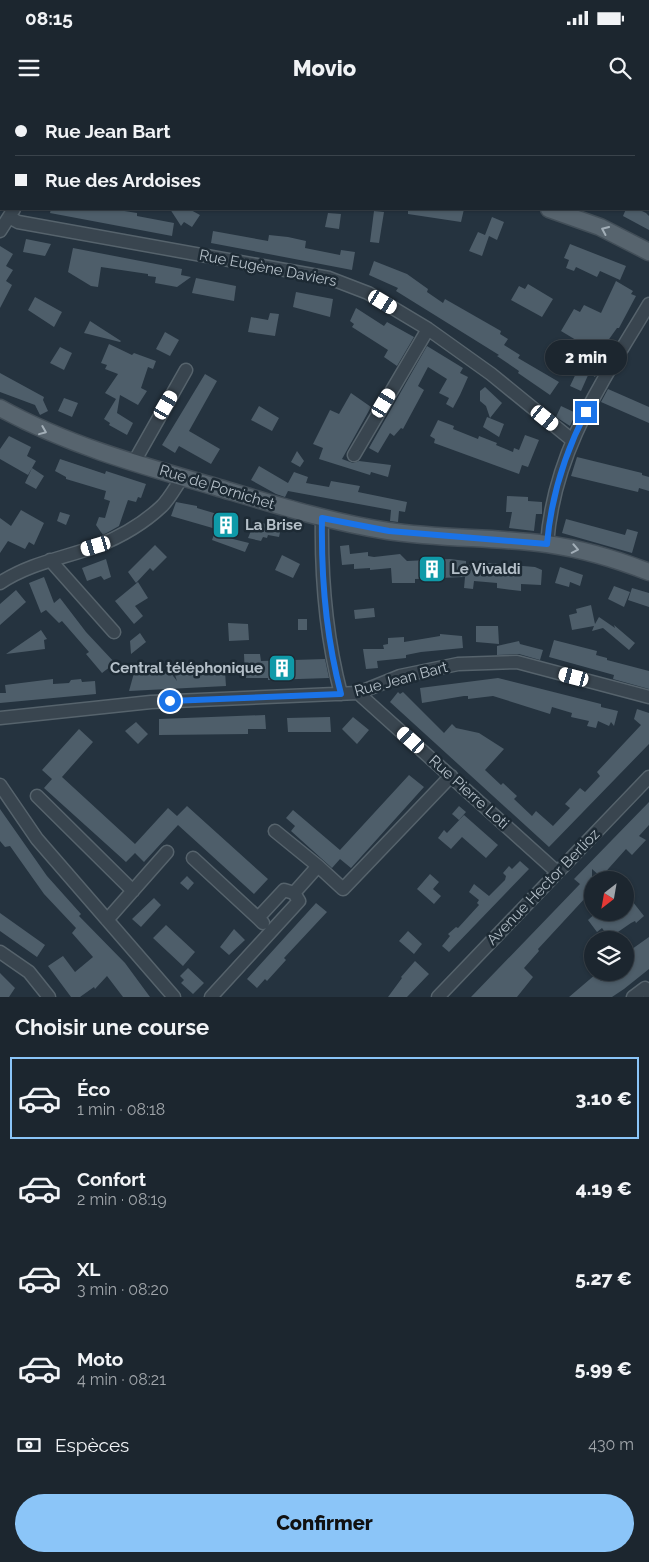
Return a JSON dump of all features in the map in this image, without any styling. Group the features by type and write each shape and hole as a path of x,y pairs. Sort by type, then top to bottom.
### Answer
{"main road":[{"path":"552,210 600,228 649,252"},
{"name":"Rue de Pornichet","path":"0,408 35,427 134,462 182,478 322,518 389,531 547,544 596,554 649,572"}],"street":[{"path":"0,231 12,213"},
{"name":"Rue Eugène Daviers","path":"12,213 18,222 328,278 368,293 428,329 491,374 572,440"},
{"path":"547,544 554,494 572,440 591,402 649,304"},
{"path":"354,455 428,329"},
{"path":"134,462 186,370"},
{"path":"0,583 18,571 96,546 139,525 163,505 182,478"},
{"path":"322,518 323,584 330,640 341,694"},
{"path":"50,560 114,632"},
{"name":"Rue Jean Bart","path":"0,718 151,702 358,693 400,676 458,664 517,662 649,698"},
{"name":"Rue Pierre Loti","path":"358,693 557,872"},
{"path":"275,831 343,889 451,776"},
{"name":"Avenue Hector Berlioz","path":"438,997 649,777"},
{"path":"0,784 37,838 174,997"},
{"path":"37,796 133,891"},
{"path":"107,920 167,852"},
{"path":"193,858 258,918 269,931"},
{"path":"294,892 318,866"},
{"path":"258,918 284,890 294,892"},
{"path":"211,997 298,901 294,892"},
{"path":"0,952 29,972 49,997"},
{"path":"633,997 644,988 649,994"}],"building":[{"path":"51,210 118,210 137,213 137,216 174,223 172,236 50,213"},
{"path":"171,210 191,210 200,215 192,227 184,222 181,226"},
{"path":"408,210 464,210 461,222 408,214"},
{"path":"626,210 640,210 646,213 649,216 649,230 623,216"},
{"path":"374,211 384,212 379,243 370,242"},
{"path":"328,213 341,214 339,229 325,227"},
{"path":"492,217 504,222 497,240 489,236 482,256 469,251 478,232 485,235"},
{"path":"213,231 268,241 269,235 288,237 306,241 305,248 340,255 341,250 355,252 352,270 211,243"},
{"path":"26,239 51,244 45,256 23,252"},
{"path":"570,244 626,266 620,280 600,271 597,277 576,267 574,271 566,268 569,260 564,258"},
{"path":"0,246 13,254 6,266 13,270 6,281 12,285 0,308"},
{"path":"73,248 182,269 181,275 191,277 177,287 155,283 156,277 148,276 148,274 101,267 98,287 91,286 68,272"},
{"path":"374,261 407,274 443,303 445,299 501,331 500,334 508,339 504,345 520,355 518,358 559,382 550,395 518,373 519,371 497,356 499,355 396,291 398,288 369,275"},
{"path":"196,278 236,286 234,301 192,293"},
{"path":"616,281 633,291 631,294 636,296 619,328 617,328 602,349 609,353 595,377 589,373 581,391 570,386 581,363 567,354 576,340 561,331 574,309 580,312 584,305 601,313"},
{"path":"528,284 553,299 542,317 511,300 519,286 525,289"},
{"path":"296,292 333,299 330,317 293,307"},
{"path":"35,297 62,312 54,327 28,310"},
{"path":"356,308 384,326 387,322 414,337 397,366 384,357 388,350 352,327 354,324 350,321"},
{"path":"270,313 279,314 275,336 248,332 251,317 268,320"},
{"path":"90,321 121,341 84,333"},
{"path":"165,332 179,340 170,356 156,349"},
{"path":"109,344 132,355 134,353 156,361 153,369 148,367 141,388 147,391 138,405 120,395 117,413 133,423 127,435 109,425 110,423 104,419 116,399 105,393 118,374 105,369 107,365 101,363"},
{"path":"427,346 463,368 460,373 468,377 460,395 453,408 446,404 449,398 439,393 447,379 428,367 418,386 424,390 403,429 401,428 394,436 390,433 378,453 369,448"},
{"path":"60,347 72,353 64,370 50,363"},
{"path":"0,373 44,397 43,400 48,411 40,415 35,405 0,392"},
{"path":"205,374 217,381 189,431 220,449 211,464 179,446 175,453 162,445"},
{"path":"485,387 502,403 490,418 486,406 480,401 480,391"},
{"path":"608,389 649,407 649,423 601,402"},
{"path":"351,393 371,407 342,459 353,463 359,461 391,465 388,477 371,472 370,475 319,459 323,448 313,444 330,410 339,414"},
{"path":"64,398 78,403 72,417 58,411"},
{"path":"259,406 279,418 272,431 251,420"},
{"path":"561,406 576,413 570,426 556,417"},
{"path":"487,417 504,424 499,437 483,427"},
{"path":"438,420 454,426 453,429 478,439 479,436 513,452 514,448 519,450 525,435 539,440 528,467 522,465 519,474 434,443 435,439 430,436"},
{"path":"9,436 31,447 27,456 36,461 28,475 0,459 0,449"},
{"path":"297,451 304,461 300,467 291,462"},
{"path":"577,457 642,473 642,475 649,477 649,491 639,488 638,492 571,476"},
{"path":"60,459 105,474 106,471 146,484 141,498 138,497 136,502 128,500 119,526 103,535 96,525 99,517 105,518 110,501 104,499 106,491 66,479 66,477 55,471"},
{"path":"259,466 288,483 294,472 308,477 306,483 329,487 331,481 360,486 358,492 407,502 405,512 399,511 398,522 390,521 391,510 288,491 285,497 251,480"},
{"path":"32,468 44,476 36,489 25,483"},
{"path":"507,496 528,497 528,501 542,502 542,514 536,514 534,531 509,528 512,512 506,512"},
{"path":"176,502 197,506 197,508 234,519 229,538 249,543 245,552 212,540 216,529 171,516"},
{"path":"21,510 44,523 34,545 29,542 25,549 8,541 0,553 0,518 11,526"},
{"path":"60,512 70,515 66,525 57,521"},
{"path":"566,519 625,535 627,529 638,532 632,553 562,533"},
{"path":"255,521 281,528 279,537 268,535 267,538 263,537 261,541 248,538"},
{"path":"155,545 167,557 153,571 150,568 136,583 128,572"},
{"path":"349,545 350,554 368,552 368,556 374,557 400,554 407,561 450,559 466,561 466,565 487,566 488,563 535,567 542,570 541,585 521,584 521,591 497,588 497,583 474,581 473,589 464,588 465,577 415,579 415,583 392,583 391,568 370,570 370,568 354,569 354,564 342,565 340,546"},
{"path":"282,555 300,564 293,578 275,570"},
{"path":"106,559 111,577 104,580 101,576 87,581 82,568"},
{"path":"560,567 583,575 580,586 570,582 569,587 555,583"},
{"path":"44,577 54,603 60,598 86,632 115,663 102,673 86,654 89,652 62,621 59,623 46,610 41,613 29,583"},
{"path":"138,582 148,598 135,606 143,616 134,624 115,601"},
{"path":"614,586 630,592 624,607 608,599"},
{"path":"632,588 649,593 649,607 628,600"},
{"path":"16,590 26,602 0,625 0,604"},
{"path":"591,605 595,624 599,617 615,628 614,625 635,643 629,650 603,628 592,631 594,626 572,630 569,615 577,613 576,609"},
{"path":"374,608 375,617 355,619 354,610"},
{"path":"298,619 307,619 307,630 298,630"},
{"path":"228,623 248,624 249,640 229,641"},
{"path":"476,626 498,626 499,644 476,642"},
{"path":"41,630 47,639 44,640 45,649 6,654"},
{"path":"140,633 146,642 131,654 130,641"},
{"path":"440,634 462,636 463,648 421,652 406,655 406,658 377,661 378,668 366,669 363,649 384,649 383,645 388,644 388,638 404,637 404,642 440,636"},
{"path":"554,640 597,651 596,655 607,658 607,660 649,671 649,689 613,679 614,675 549,657"},
{"path":"519,641 520,644 543,650 540,660 519,654 497,655 497,646"},
{"name":"Central téléphonique","path":"244,654 260,654 261,661 325,659 329,678 268,680 268,678 245,678"},
{"path":"192,669 193,674 225,672 226,686 129,691 134,673 170,672 177,681 174,672"},
{"path":"498,678 601,704 601,707 618,711 614,726 611,722 609,726 598,721 596,728 587,726 589,721 571,717 572,713 552,707 550,714 493,696 468,699 468,696 464,696 422,703 420,688"},
{"path":"53,679 53,684 69,683 71,680 81,679 82,682 95,681 96,694 0,703 0,693 6,693 5,685"},
{"path":"398,692 400,694 403,692 444,733 452,724 456,728 479,733 504,749 485,770 501,785 503,783 517,796 514,799 532,816 536,811 553,826 570,808 565,804 580,788 585,792 600,776 597,772 641,725 634,719 637,709 649,713 649,744 549,847 390,702"},
{"path":"265,715 266,729 248,729 248,734 159,735 159,719"},
{"path":"330,717 331,732 288,732 287,718"},
{"path":"353,717 369,730 357,744 342,729"},
{"path":"136,722 148,734 138,744 125,731"},
{"path":"79,729 93,742 62,777 135,844 168,808 177,816 187,806 268,879 254,894 178,825 144,862 135,853 126,862 44,788 52,779 42,770"},
{"path":"409,775 424,787 351,868 340,859 332,868 291,831 295,826 286,818 293,810 340,850"},
{"path":"649,802 649,825 639,836 646,840 632,855 626,849 606,871 594,871 592,869 592,871 584,871 584,899 538,949 539,951 524,968 533,977 517,997 471,997 580,884 574,879"},
{"path":"459,806 466,812 459,820 452,814"},
{"path":"0,809 47,876 81,914 79,916 125,963 150,997 123,997 107,976 95,989 94,987 80,997 71,997 48,966 63,956 75,972 93,957 72,933 76,928 44,894 10,846 5,847 0,841"},
{"path":"464,815 498,845 486,858 462,837 451,849 438,838 444,830 447,833"},
{"path":"520,861 529,869 449,952 442,946 450,936 448,934 456,927 458,928 479,905 477,903 479,900 469,892 474,884 489,896 505,880 506,876 503,873 509,866 512,869"},
{"path":"430,874 439,882 433,889 441,896 434,904 417,889"},
{"path":"187,876 194,883 188,890 180,883"},
{"path":"154,898 161,905 141,927 132,919"},
{"path":"316,903 327,912 284,958 286,960 267,981 265,979 257,988 247,979"},
{"path":"634,903 644,916 636,923 635,921 619,931 604,931 602,928 596,931 589,921 634,921"},
{"path":"0,913 45,945 37,957 0,931"},
{"path":"166,925 195,952 183,966 153,938"},
{"path":"234,929 245,940 229,955 220,947"},
{"path":"408,931 422,944 414,954 399,941"},
{"path":"649,937 649,969 634,981 634,948"},
{"path":"415,961 429,974 407,997 388,997 401,977"},
{"path":"188,968 204,983 193,994 181,983 184,980 180,976"},
{"path":"0,973 15,988 9,997 0,997"},
{"path":"588,981 634,981 612,997 569,997"}],"place":[{"name":"La Brise","path":"226,525"},
{"name":"Le Vivaldi","path":"432,569"},
{"name":"Central téléphonique","path":"282,668"}],"route":[{"path":"170,701 341,694 330,640 323,584 322,518 389,531 547,544 554,494 572,440 586,412"}]}
